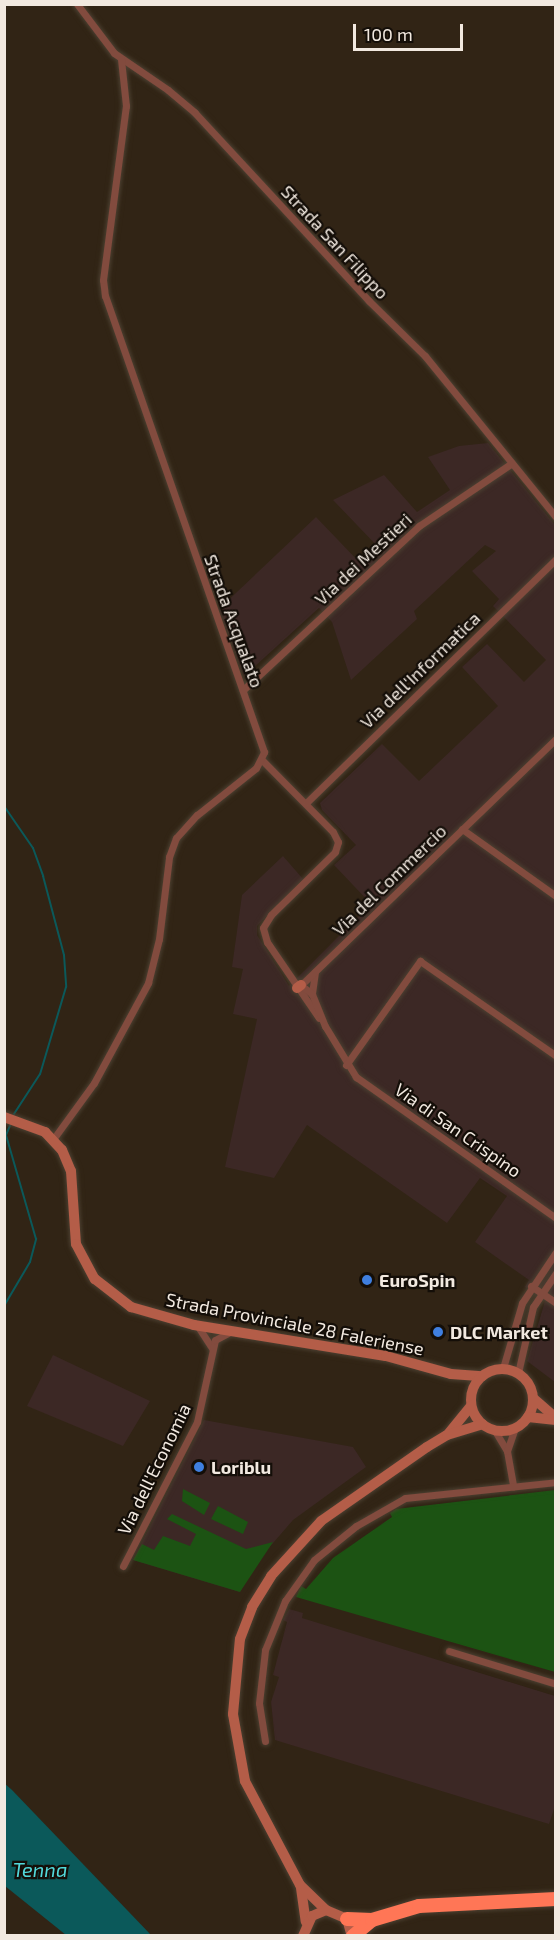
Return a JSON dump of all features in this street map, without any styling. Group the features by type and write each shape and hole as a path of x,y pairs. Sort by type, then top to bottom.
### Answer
{"highway":[{"path":"352,1935 372,1920 419,1905 555,1899"},
{"path":"347,1919 372,1920"}],"main road":[{"path":"4,1117 54,1138"},
{"name":"Strada Provinciale 28 Faleriense","path":"54,1138 71,1171 76,1244 95,1279 131,1307 194,1325 400,1358 451,1374 482,1376"},
{"path":"503,1368 518,1373 531,1388 533,1398 528,1417 515,1428 495,1431 482,1424 471,1406 471,1393 482,1376 503,1368"},
{"name":"Strada Provinciale 28 Faleriense","path":"451,1374 471,1393"},
{"path":"533,1398 555,1419"},
{"path":"447,1435 471,1406"},
{"path":"528,1417 555,1419"},
{"path":"352,1935 347,1919 326,1910 300,1885 262,1818 238,1751 233,1714 240,1640 261,1591 295,1546 350,1500 447,1435 482,1424"},
{"path":"300,1885 306,1922 303,1935"},
{"path":"306,1922 326,1910"}],"street":[{"name":"Strada San Filippo","path":"77,4 121,59 168,90 195,113 369,301 425,356 555,517"},
{"name":"Strada Acqualato","path":"121,59 126,106 103,288 262,744 262,760"},
{"name":"Via dei Mestieri","path":"243,690 419,526 512,463"},
{"name":"Via dell'Informatica","path":"306,803 555,559"},
{"name":"Via del Commercio","path":"299,986 555,739"},
{"path":"54,1138 94,1083 148,983 159,939 169,857 176,838 262,760 333,832 338,848 263,928 325,1026"},
{"path":"462,830 555,896"},
{"path":"315,972 312,994 345,1065 420,961 555,1056"},
{"path":"299,986 312,994"},
{"name":"Via di San Crispino","path":"345,1065 356,1077 555,1218"},
{"path":"503,1368 531,1286 555,1252"},
{"path":"518,1373 533,1307 555,1273"},
{"path":"531,1286 555,1303"},
{"path":"194,1325 212,1340"},
{"path":"209,1327 212,1340"},
{"path":"212,1340 233,1331"},
{"name":"Via dell'Economia","path":"123,1566 197,1422 212,1340"},
{"path":"507,1450 515,1428"},
{"path":"495,1431 507,1450 513,1486"},
{"path":"265,1741 259,1703 265,1650 285,1601 314,1560 356,1526 405,1498 555,1482"},
{"path":"449,1651 555,1684"}],"shaded area":[{"path":"488,443 555,525 555,1382 527,1361 545,1301 525,1287 529,1280 475,1242 507,1196 480,1178 447,1223 307,1125 274,1178 225,1167 257,1019 233,1014 243,969 232,967 242,895 283,856 303,879 257,926 257,935 289,986 371,904 334,865 356,845 322,810 320,803 382,744 419,781 498,706 462,667 487,644 524,682 546,660 493,606 499,599 472,571 496,551 485,545 414,611 417,619 351,680 332,622 319,608 244,676 219,609 316,517 362,565 379,548 333,500 384,475 417,512 450,490 428,457 459,446"},
{"path":"53,1355 150,1401 123,1446 27,1406"},
{"path":"204,1420 353,1447 366,1467 293,1520 261,1557 240,1592 133,1560"},
{"path":"289,1609 303,1613 302,1618 555,1696 556,1803 549,1824 275,1740 271,1702 279,1677 273,1675 287,1622 283,1620"}],"green space":[{"path":"183,1489 210,1503 204,1515 182,1501"},
{"path":"555,1490 555,1672 296,1597 301,1586 306,1589 333,1558 392,1517 390,1513 396,1509"},
{"path":"218,1506 248,1522 243,1534 211,1519"},
{"path":"172,1514 246,1549 273,1542 240,1592 133,1560 142,1544 154,1550 163,1536 190,1546 196,1534 167,1519"}],"water":[{"name":"Tenna","path":"4,1783 151,1935 66,1935 5,1886"}],"waterway":[{"path":"4,806 33,848 43,876 64,955 66,987 40,1074 12,1117"},
{"path":"4,1306 30,1262 36,1239 6,1135 11,1123"}],"place":[{"name":"EuroSpin","path":"367,1280"},
{"name":"DLC Market","path":"438,1332"},
{"name":"Loriblu","path":"199,1467"}]}
